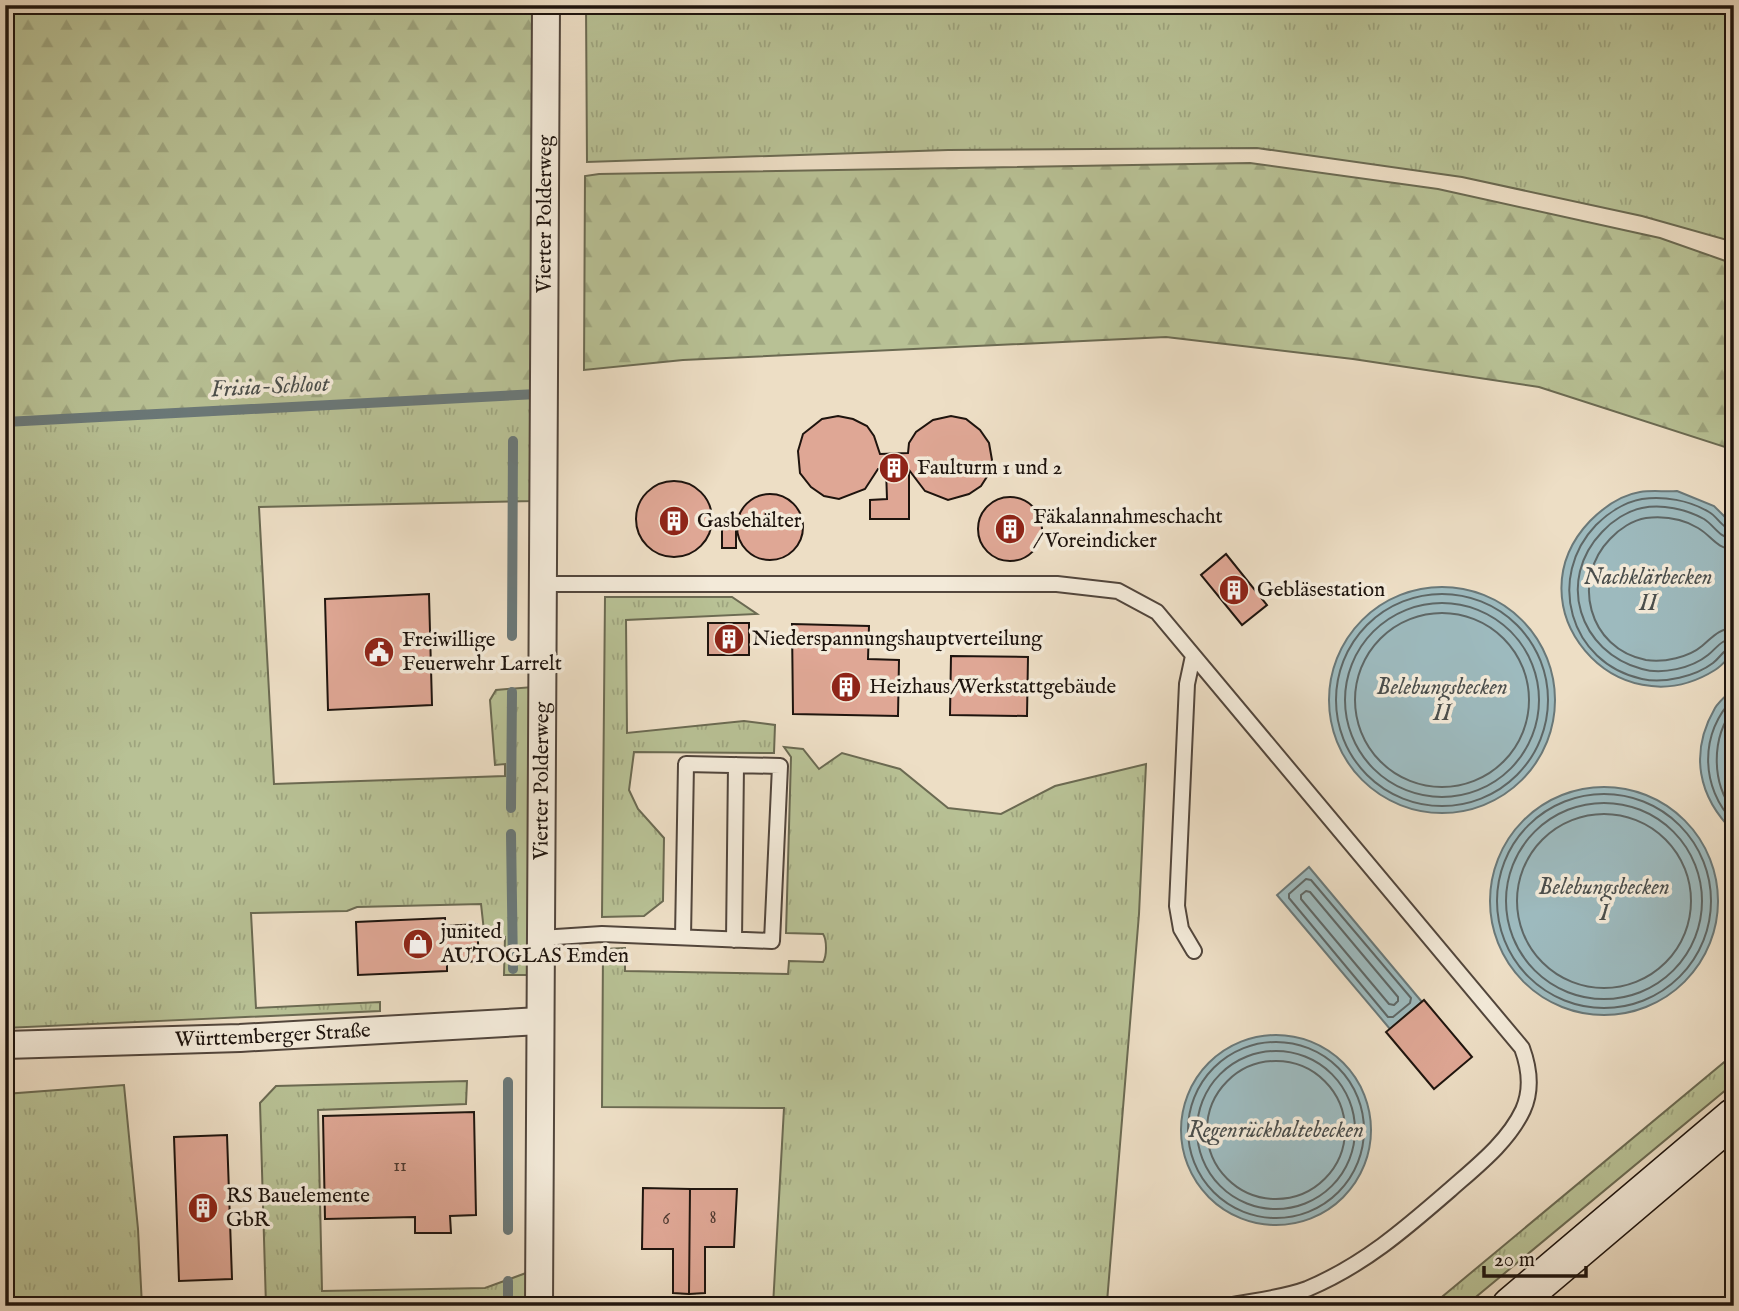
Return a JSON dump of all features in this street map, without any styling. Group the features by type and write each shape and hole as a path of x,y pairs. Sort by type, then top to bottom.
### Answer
{"main road":[{"path":"1511,1306 1734,1117"}],"street":[{"name":"Vierter Polderweg","path":"539,1306 546,5"},
{"name":"Württemberger Straße","path":"5,1045 240,1038 540,1021"}],"lane":[{"path":"543,584 1057,584 1118,591 1157,612 1522,1048 1528,1065 1527,1098 1523,1111 1504,1139 1482,1162 1390,1242 1346,1270 1304,1290 1228,1306"},
{"path":"1193,656 1187,684 1177,906 1181,929 1194,951"},
{"path":"541,938 603,934 772,941 780,766 686,764 683,937"},
{"path":"734,940 736,765"}],"green space":[{"path":"5,5 533,5 537,394 5,422"},
{"path":"586,5 1734,5 1734,242 1642,216 1462,177 1257,148 948,150 587,162"},
{"path":"1250,163 1438,189 1660,238 1734,264 1734,450 1539,387 1353,359 1166,337 683,360 584,370 585,176"},
{"path":"537,394 535,501 259,507 274,784 505,776 505,764 495,765 490,700 496,690 533,687 528,975 504,975 505,937 484,931 481,904 251,913 256,1008 380,1002 380,1011 5,1028 5,422"},
{"path":"605,597 732,597 757,614 626,620 627,733 744,721 775,725 774,753 634,752 629,790 638,809 664,838 663,901 644,916 602,917"},
{"path":"784,747 803,749 819,769 842,753 900,769 948,808 1001,814 1055,786 1146,764 1139,914 1107,1302 1045,1306 773,1306 784,1108 602,1107 603,949 625,948 625,971 788,974 789,961 823,962 826,948 823,934 786,933 791,757"},
{"path":"1734,1054 1733,1084 1465,1306 1431,1306"},
{"path":"467,1081 466,1104 318,1110 322,1291 485,1288 526,1273 526,1306 266,1306 260,1103 276,1086"},
{"path":"124,1085 138,1229 142,1306 5,1306 5,1094"}],"water":[{"name":"Nachklärbecken II","path":"1677,491 1714,506 1734,526 1734,652 1715,670 1678,685 1642,685 1611,673 1585,651 1568,622 1561,589 1568,554 1590,521 1601,511 1619,499 1633,494"},
{"name":"Belebungsbecken II","path":"1431,587 1453,587 1485,595 1522,620 1547,657 1555,700 1547,743 1522,780 1485,805 1453,813 1431,813 1389,800 1355,772 1337,743 1329,711 1329,689 1342,647 1370,613 1399,595"},
{"path":"1734,688 1734,832 1712,804 1705,789 1700,758 1702,741 1715,708"},
{"name":"Belebungsbecken I","path":"1604,787 1637,792 1658,801 1676,813 1692,829 1713,868 1718,901 1713,934 1704,955 1692,973 1676,989 1637,1010 1604,1015 1571,1010 1550,1001 1532,989 1516,973 1495,934 1490,901 1495,868 1504,847 1516,829 1532,813 1571,792"},
{"path":"1309,867 1422,1002 1390,1029 1277,895"},
{"name":"Regenrückhaltebecken","path":"1276,1035 1312,1042 1343,1063 1364,1094 1371,1130 1364,1166 1343,1197 1312,1218 1276,1225 1240,1218 1209,1197 1188,1166 1181,1130 1188,1094 1209,1063 1240,1042"}],"building":[{"name":"Faulturm 1 und 2","path":"838,416 867,426 874,436 880,454 908,453 909,443 916,432 933,420 951,416 966,419 980,430 989,443 992,460 988,475 981,486 969,494 948,500 925,491 909,470 909,519 870,519 870,500 887,499 886,469 878,469 865,489 839,499 824,496 811,487 800,473 798,451 803,434 822,419"},
{"name":"Gasbehälter","path":"674,481 689,484 701,492 709,504 712,519 709,534 701,546 689,554 674,557 659,554 647,546 639,534 636,519 639,504 647,492 659,484"},
{"path":"770,494 793,504 803,527 793,550 770,560 747,550 737,527 747,504"},
{"name":"Fäkalannahmeschacht / Voreindicker","path":"1004,497 1016,497 1033,506 1040,517 1040,541 1033,552 1016,561 1004,561 992,556 983,547 978,535 978,523 983,511 992,502"},
{"path":"722,521 736,521 736,548 722,548"},
{"name":"Gebläsestation","path":"1226,554 1267,605 1242,625 1201,575"},
{"name":"Freiwillige Feuerwehr Larrelt","path":"429,594 432,705 328,710 325,599"},
{"name":"Niederspannungshauptverteilung","path":"708,623 749,623 749,655 708,655"},
{"name":"Heizhaus/Werkstattgebäude","path":"792,624 869,626 868,659 899,660 898,716 793,714"},
{"path":"951,656 1028,657 1027,716 950,715"},
{"name":"junited AUTOGLAS Emden","path":"445,918 445,926 477,924 479,961 447,963 447,971 358,975 356,922"},
{"path":"1424,1000 1472,1057 1434,1089 1386,1032"},
{"path":"474,1112 476,1215 450,1216 451,1233 415,1233 415,1217 325,1219 323,1116"},
{"name":"RS Bauelemente GbR","path":"227,1135 232,1279 179,1281 174,1137"},
{"path":"643,1188 690,1189 689,1294 673,1293 673,1249 642,1249"},
{"path":"690,1189 737,1189 734,1247 705,1247 705,1293 689,1294"}],"waterway":[{"name":"Frisia-Schloot","path":"5,422 537,394"},
{"path":"512,636 513,441"},
{"path":"511,808 512,692"},
{"path":"511,834 513,969"},
{"path":"508,1082 508,1230"},
{"path":"508,1281 508,1306"}],"place":[{"name":"Faulturm 1 und 2","path":"894,468"},
{"name":"Gasbehälter","path":"674,521"},
{"name":"Fäkalannahmeschacht / Voreindicker","path":"1010,529"},
{"name":"Gebläsestation","path":"1234,590"},
{"name":"Niederspannungshauptverteilung","path":"729,639"},
{"name":"Freiwillige Feuerwehr Larrelt","path":"379,652"},
{"name":"Heizhaus/Werkstattgebäude","path":"846,687"},
{"name":"junited AUTOGLAS Emden","path":"418,944"},
{"name":"RS Bauelemente GbR","path":"203,1208"}]}
